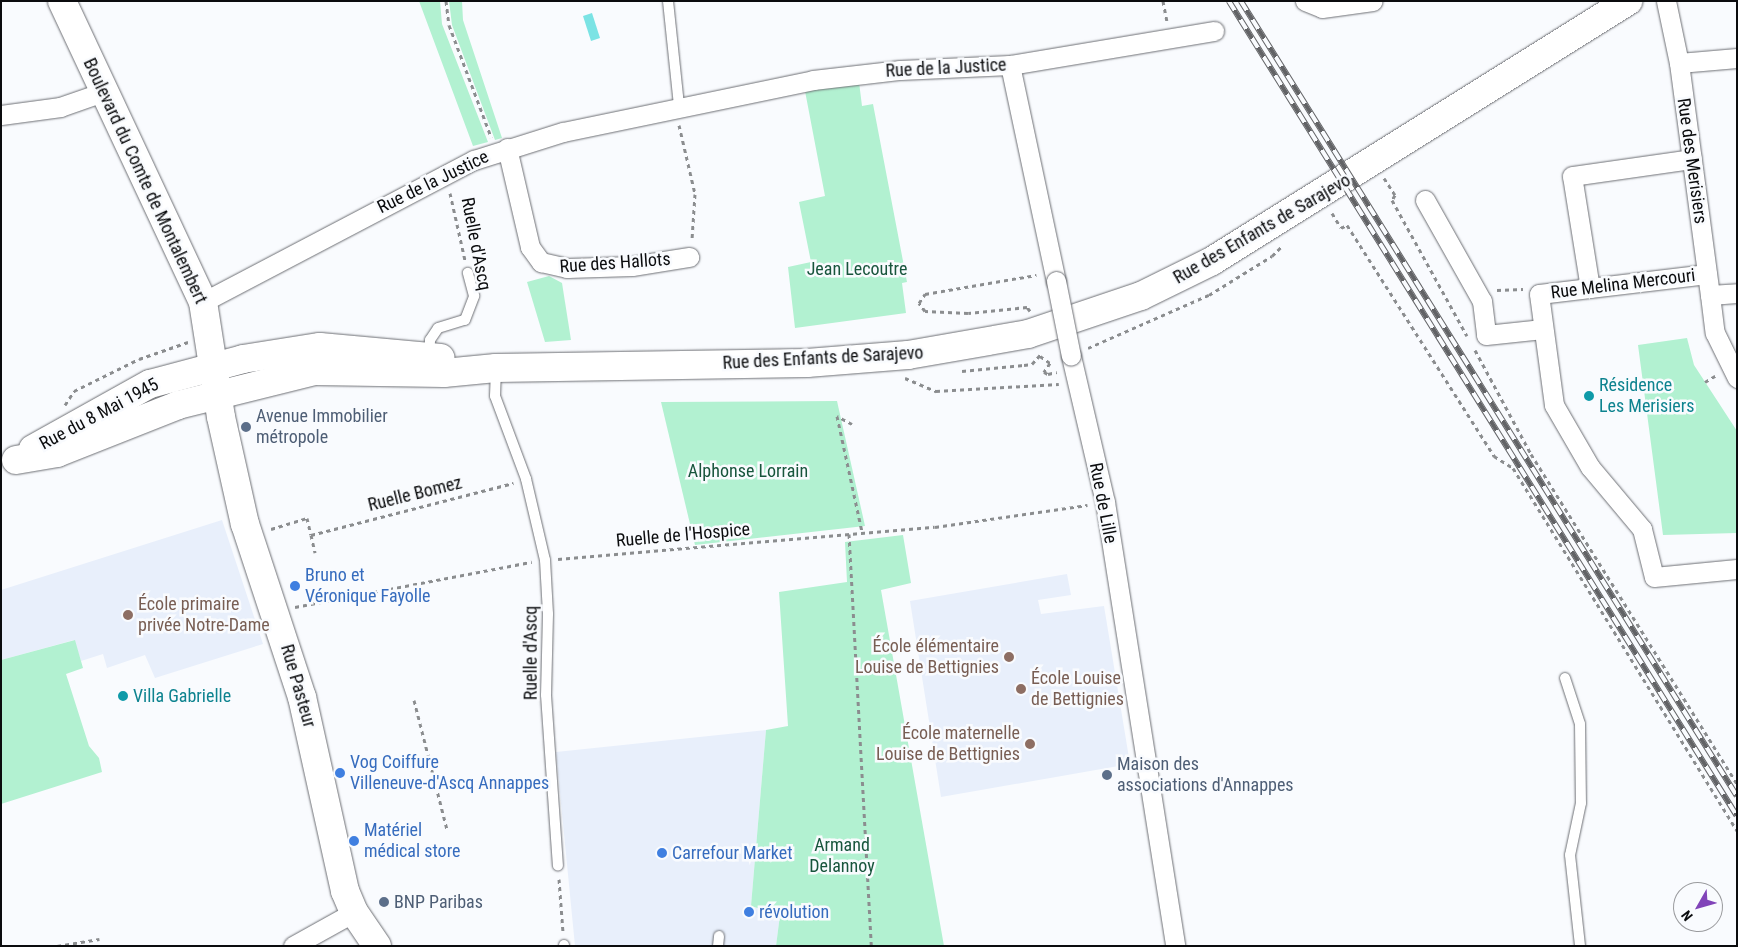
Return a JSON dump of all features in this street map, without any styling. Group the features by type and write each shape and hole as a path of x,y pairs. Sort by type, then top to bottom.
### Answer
{"main road":[{"name":"Boulevard du Comte de Montalembert","path":"62,1 203,302 217,394"},
{"name":"Rue des Enfants de Sarajevo","path":"217,394 314,371 444,373 496,368 868,359 993,342 1068,323 1150,292 1245,243 1628,1"},
{"name":"Rue des Enfants de Sarajevo","path":"213,366 308,348 429,356 496,368"},
{"name":"Rue du 8 Mai 1945","path":"8,462 150,384 213,366"},
{"name":"Rue du 8 Mai 1945","path":"8,462 57,453 145,416 217,394"},
{"name":"Rue Pasteur","path":"217,394 248,536 272,602 302,697 340,875 354,912 376,946"}],"street":[{"path":"1307,3 1322,8 1373,1"},
{"name":"Rue des Merisiers","path":"1666,1 1679,63 1718,343 1737,378"},
{"name":"Rue de la Justice","path":"203,302 446,174 502,149 769,87 860,74 1010,65 1214,31"},
{"path":"1679,63 1737,58"},
{"name":"Rue de Lille","path":"1010,65 1076,379 1105,502 1176,946"},
{"path":"1,115 60,107 103,92"},
{"name":"Rue des Hallots","path":"502,149 530,247 541,262 567,268 638,265 689,257"},
{"path":"1590,288 1572,176 1692,159"},
{"path":"1425,200 1482,301 1486,335 1543,329"},
{"name":"Rue Melina Mercouri","path":"1707,274 1539,294 1554,405 1590,467 1642,529 1654,577 1737,569"},
{"path":"1710,295 1737,293"},
{"path":"294,946 354,912"}],"lane":[{"path":"668,1 677,107"},
{"name":"Ruelle d'Ascq","path":"429,356 430,340 438,328 465,320 474,296 468,273"},
{"name":"Ruelle d'Ascq","path":"496,368 494,396 526,479 545,560 548,614 546,695 558,866"},
{"path":"1565,678 1580,724 1581,803 1570,855 1580,946"}],"path":[{"path":"446,1 449,25 502,149"},
{"name":"Rue des Hallots","path":"677,107 694,194 689,257"},
{"name":"Ruelle d'Ascq","path":"446,174 468,273"},
{"path":"1384,177 1395,195 1392,200 1468,338"},
{"path":"1336,219 1341,228 1347,226 1494,456 1513,468 1737,831"},
{"path":"1033,317 1027,307 968,313 925,311 919,303 924,294 1055,276"},
{"name":"Rue Melina Mercouri","path":"1476,291 1535,288 1539,294"},
{"path":"1472,346 1531,454 1737,784"},
{"name":"Rue des Enfants de Sarajevo","path":"900,376 936,391 1056,384 1076,379"},
{"path":"852,424 837,416 862,532"},
{"name":"Ruelle Bomez","path":"311,535 526,479"},
{"name":"Ruelle de l'Hospice","path":"272,602 280,600 284,609 545,560 935,526 1105,502"},
{"path":"248,536 307,518 315,553"},
{"path":"849,534 871,946"},
{"path":"414,700 447,829"},
{"path":"558,866 564,946"},
{"path":"57,946 99,939"}],"shaded area":[{"name":"École primaire privée Notre-Dame","path":"222,520 263,644 155,678 145,655 107,668 103,654 81,661 74,640 1,660 1,590"},
{"name":"École Louise de Bettignies","path":"1067,574 1071,595 1038,600 1041,614 1104,606 1130,764 941,797 910,601"},
{"path":"766,730 751,906 780,915 776,946 575,946 556,752"}],"green space":[{"path":"419,1 440,1 442,24 488,142 473,146"},
{"path":"449,1 462,1 463,20 502,138 495,140 452,25"},
{"name":"Jean Lecoutre","path":"859,82 862,106 873,104 907,282 902,283 906,313 795,328 788,267 811,262 799,202 825,196 805,91"},
{"path":"549,276 562,283 571,340 545,342 527,282"},
{"path":"1687,338 1694,365 1737,431 1737,533 1663,535 1638,345"},
{"name":"Alphonse Lorrain","path":"837,401 865,526 695,545 661,402"},
{"name":"Armand Delannoy","path":"903,535 911,583 881,590 944,946 776,946 780,915 751,906 766,730 788,726 779,592 847,582 845,542"},
{"path":"75,640 83,668 66,674 89,746 99,758 102,772 1,804 1,660"}],"water":[{"path":"592,13 600,38 591,41 583,16"}],"railway":[{"path":"1229,1 1737,816"},
{"path":"1241,1 1737,796"}],"place":[{"name":"Résidence Les Merisiers","path":"1589,396"},
{"name":"Avenue Immobilier métropole","path":"246,427"},
{"name":"Bruno et Véronique Fayolle","path":"295,586"},
{"name":"École primaire privée Notre-Dame","path":"128,615"},
{"name":"École élémentaire Louise de Bettignies","path":"1009,657"},
{"name":"École Louise de Bettignies","path":"1021,689"},
{"name":"Villa Gabrielle","path":"123,696"},
{"name":"École maternelle Louise de Bettignies","path":"1030,744"},
{"name":"Vog Coiffure Villeneuve-d'Ascq Annappes","path":"340,773"},
{"name":"Maison des associations d'Annappes","path":"1107,775"},
{"name":"Matériel médical store","path":"354,841"},
{"name":"Carrefour Market","path":"662,853"},
{"name":"BNP Paribas","path":"384,902"},
{"name":"révolution","path":"749,912"}]}
